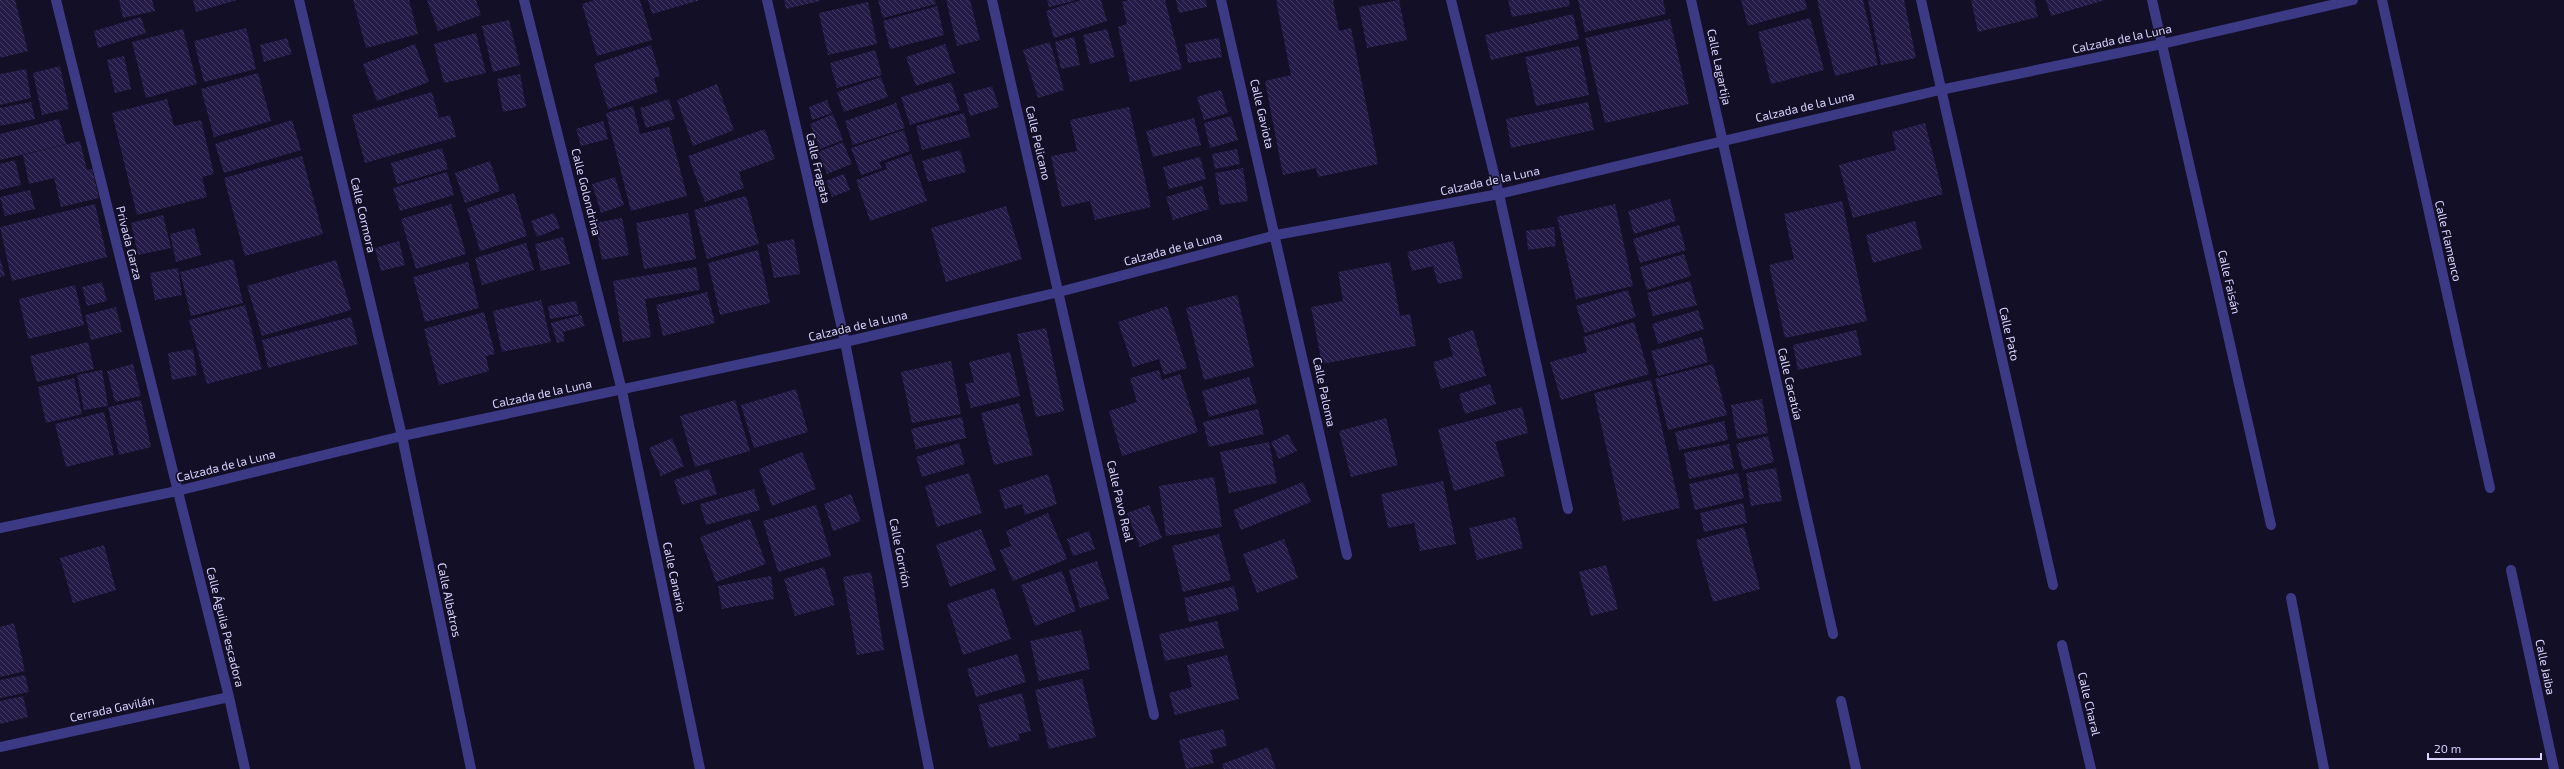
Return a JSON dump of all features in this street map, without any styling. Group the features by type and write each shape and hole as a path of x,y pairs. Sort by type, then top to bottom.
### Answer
{"street":[{"name":"Privada Garza","path":"56,0 177,492"},
{"name":"Calle Cormora","path":"299,0 402,436"},
{"name":"Calle Golondrina","path":"524,0 622,391"},
{"name":"Calle Fragata","path":"766,0 845,342"},
{"name":"Calle Pelicano","path":"992,0 1060,292"},
{"name":"Calle Gaviota","path":"1222,0 1276,235"},
{"path":"1451,0 1498,194 1568,508"},
{"name":"Calle Lagartija","path":"1691,0 1721,140"},
{"name":"Calle Pato","path":"1921,0 1940,90 2053,585"},
{"name":"Calle Faisán","path":"2152,0 2271,525"},
{"name":"Calzada de la Luna","path":"0,528 177,492 402,436 622,391 845,342 1060,292 1276,235 1498,194 1721,140 1940,90 2162,44 2353,0"},
{"name":"Calle Flamenco","path":"2382,0 2490,488"},
{"name":"Calle Cacatúa","path":"1721,140 1833,634"},
{"name":"Calle Paloma","path":"1276,235 1347,555"},
{"name":"Calle Pavo Real","path":"1060,292 1154,715"},
{"name":"Calle Gorrión","path":"845,342 929,769"},
{"name":"Calle Canario","path":"622,391 700,769"},
{"name":"Calle Albatros","path":"402,436 471,769"},
{"name":"Calle Águila Pescadora","path":"177,492 229,697 245,769"},
{"name":"Calle Jaiba","path":"2511,570 2554,769"},
{"path":"2290,598 2324,769"},
{"name":"Calle Charal","path":"2062,645 2091,769"},
{"name":"Cerrada Gavilán","path":"0,747 229,697"},
{"path":"1841,700 1856,769"}],"building":[{"path":"0,0 15,0 28,51 0,58"},
{"path":"119,0 152,0 155,11 123,18"},
{"path":"193,0 237,0 196,12"},
{"path":"353,0 409,0 418,34 366,48"},
{"path":"427,0 476,0 481,15 438,31"},
{"path":"595,0 640,0 652,40 597,56 582,4"},
{"path":"648,0 700,0 652,14"},
{"path":"784,0 820,0 820,1 786,9"},
{"path":"878,0 935,0 936,4 883,18"},
{"path":"946,0 970,0 980,40 957,46"},
{"path":"1047,0 1074,0 1074,1 1049,7"},
{"path":"1081,0 1101,0 1107,21 1054,38 1046,11"},
{"path":"1129,0 1165,0 1182,69 1130,82 1118,27 1127,24 1122,2"},
{"path":"1176,0 1206,0 1207,7 1179,13"},
{"path":"1276,0 1333,0 1339,31 1351,28 1378,164 1318,177 1316,168 1283,175 1265,81 1291,75"},
{"path":"1399,0 1407,40 1367,48 1359,7"},
{"path":"1508,0 1569,0 1570,6 1512,17"},
{"path":"1578,0 1663,0 1666,14 1585,32"},
{"path":"1741,0 1805,0 1807,9 1748,26"},
{"path":"1817,0 1863,0 1878,65 1835,76"},
{"path":"1868,0 1904,0 1916,58 1881,65"},
{"path":"1971,0 2034,0 2038,17 1978,32"},
{"path":"2046,0 2105,0 2051,16"},
{"path":"868,2 877,44 828,55 819,13"},
{"path":"937,6 944,35 890,49 883,21"},
{"path":"1573,14 1579,39 1491,60 1485,35"},
{"path":"141,17 146,33 98,48 94,31"},
{"path":"1810,18 1824,70 1771,84 1758,32"},
{"path":"1670,19 1689,104 1605,123 1585,38"},
{"path":"509,20 520,65 493,72 482,26"},
{"path":"246,28 256,69 204,82 194,41"},
{"path":"183,29 197,84 146,98 132,42"},
{"path":"1107,29 1115,57 1090,64 1083,35"},
{"path":"476,33 486,73 444,83 434,44"},
{"path":"1074,37 1080,65 1061,69 1055,42"},
{"path":"287,38 292,54 264,62 260,45"},
{"path":"1219,38 1222,57 1188,63 1185,44"},
{"path":"1050,42 1064,90 1038,98 1023,50"},
{"path":"415,44 429,82 377,101 363,64"},
{"path":"945,44 955,73 916,86 906,57"},
{"path":"651,45 660,76 654,78 658,92 608,109 594,64"},
{"path":"1579,46 1589,95 1536,106 1525,57"},
{"path":"875,50 882,75 837,88 830,63"},
{"path":"124,56 131,89 115,93 107,60"},
{"path":"60,66 69,109 42,115 33,73"},
{"path":"26,69 31,98 0,105 0,74"},
{"path":"258,73 271,121 214,137 201,89"},
{"path":"520,74 526,107 503,112 497,79"},
{"path":"881,77 888,97 844,112 837,92"},
{"path":"951,82 960,110 910,125 901,97"},
{"path":"717,84 734,130 693,146 677,100"},
{"path":"992,86 999,107 970,116 964,94"},
{"path":"1221,90 1228,113 1204,120 1197,97"},
{"path":"432,92 439,118 450,115 456,137 365,163 352,115"},
{"path":"167,99 174,126 201,120 214,174 202,177 207,197 137,215 112,113"},
{"path":"669,99 675,119 646,128 640,108"},
{"path":"827,100 832,113 812,120 809,107"},
{"path":"31,102 35,119 0,126 0,108"},
{"path":"1588,102 1594,130 1511,148 1506,119"},
{"path":"896,103 905,128 853,145 845,121"},
{"path":"633,106 640,134 669,127 687,196 631,211 606,113"},
{"path":"1129,107 1151,207 1095,220 1090,201 1062,207 1051,156 1077,151 1070,120"},
{"path":"964,113 970,137 922,150 916,126"},
{"path":"833,114 843,140 820,149 810,124"},
{"path":"1231,116 1238,140 1210,148 1204,123"},
{"path":"1194,118 1201,145 1153,157 1146,131"},
{"path":"59,119 66,144 0,160 0,134"},
{"path":"292,120 301,150 224,173 215,144"},
{"path":"603,121 608,139 581,146 576,129"},
{"path":"1925,123 1943,194 1853,218 1839,165 1896,150 1892,132"},
{"path":"765,129 775,159 739,172 744,188 705,202 688,156"},
{"path":"904,130 910,151 879,162 882,168 861,175 851,148"},
{"path":"80,141 87,170 92,169 99,198 61,207 54,178 29,184 23,155"},
{"path":"843,142 852,164 827,174 818,152"},
{"path":"442,148 448,169 397,184 391,163"},
{"path":"1237,149 1240,164 1215,169 1212,154"},
{"path":"960,150 966,172 928,182 922,161"},
{"path":"911,154 927,201 870,221 856,180 887,169 885,163"},
{"path":"302,156 323,234 245,256 224,178"},
{"path":"1200,157 1206,179 1169,189 1163,167"},
{"path":"15,160 21,185 0,190 0,164"},
{"path":"490,161 500,191 465,203 455,173"},
{"path":"1243,168 1248,201 1220,205 1215,173"},
{"path":"447,172 454,195 400,211 393,188"},
{"path":"844,174 850,190 832,197 826,181"},
{"path":"615,177 624,205 601,213 592,184"},
{"path":"1202,186 1209,209 1173,220 1166,197"},
{"path":"30,190 35,209 5,216 0,197"},
{"path":"514,193 527,236 480,251 467,208"},
{"path":"746,196 759,244 707,259 694,210"},
{"path":"1670,199 1676,221 1634,234 1628,211"},
{"path":"1842,201 1867,321 1785,338 1769,265 1794,259 1784,214"},
{"path":"95,204 107,257 12,281 0,227"},
{"path":"451,204 466,254 416,269 401,219"},
{"path":"1615,204 1633,286 1576,299 1557,217"},
{"path":"1006,206 1022,259 946,282 931,228"},
{"path":"554,213 560,228 537,237 531,221"},
{"path":"688,213 696,259 644,269 636,223"},
{"path":"163,215 171,248 138,255 131,223"},
{"path":"622,218 629,255 602,260 595,223"},
{"path":"1915,221 1922,249 1873,263 1866,235"},
{"path":"1679,225 1686,250 1640,263 1633,239"},
{"path":"1554,227 1556,246 1528,250 1526,231"},
{"path":"194,228 201,255 176,262 170,234"},
{"path":"563,237 570,264 541,271 535,244"},
{"path":"794,239 800,274 774,278 767,244"},
{"path":"399,241 405,265 381,271 375,248"},
{"path":"1453,241 1463,278 1438,284 1433,266 1412,271 1407,252"},
{"path":"526,243 534,270 482,285 475,258"},
{"path":"758,250 770,303 720,315 708,263"},
{"path":"1684,254 1691,276 1647,290 1640,267"},
{"path":"0,258 5,276 0,277"},
{"path":"233,259 243,303 191,316 180,272"},
{"path":"336,260 351,310 262,336 247,286"},
{"path":"468,262 479,308 425,322 413,277"},
{"path":"1390,262 1400,316 1410,314 1416,346 1322,364 1311,307 1343,301 1338,272"},
{"path":"696,267 700,290 645,299 651,337 623,342 613,281"},
{"path":"178,268 182,295 155,300 150,273"},
{"path":"1690,281 1697,305 1653,316 1647,293"},
{"path":"102,282 107,301 87,306 82,287"},
{"path":"75,285 84,325 28,339 19,299"},
{"path":"1628,290 1636,317 1585,333 1576,306"},
{"path":"707,292 715,323 663,336 656,305"},
{"path":"1237,295 1254,367 1204,380 1186,308"},
{"path":"541,300 551,342 502,352 493,311"},
{"path":"576,301 579,314 550,319 548,306"},
{"path":"245,305 262,369 207,384 189,320"},
{"path":"1167,306 1187,368 1164,375 1159,359 1133,367 1118,322"},
{"path":"116,307 122,332 91,340 85,315"},
{"path":"1698,310 1704,329 1658,344 1652,324"},
{"path":"484,312 495,354 486,356 489,371 439,385 424,329"},
{"path":"581,315 585,326 563,332 565,341 557,343 551,323"},
{"path":"351,317 358,344 268,368 262,340"},
{"path":"1634,322 1649,374 1561,400 1550,362 1587,352 1583,337"},
{"path":"1046,328 1064,411 1036,417 1017,334"},
{"path":"1473,330 1486,376 1441,389 1433,362 1453,356 1448,338"},
{"path":"1856,330 1862,355 1798,370 1793,345"},
{"path":"1702,337 1708,362 1658,376 1651,351"},
{"path":"88,342 94,369 37,382 30,356"},
{"path":"193,349 197,375 172,380 168,353"},
{"path":"1010,352 1020,396 971,408 965,384 974,382 969,362"},
{"path":"951,361 961,414 912,423 901,372"},
{"path":"133,364 141,396 115,402 107,371"},
{"path":"1713,364 1727,415 1668,430 1655,379"},
{"path":"102,370 108,406 84,410 77,375"},
{"path":"1159,370 1162,380 1180,374 1198,432 1122,456 1109,411 1137,402 1130,378"},
{"path":"1249,377 1257,403 1209,417 1202,391"},
{"path":"74,378 82,414 46,423 38,387"},
{"path":"1651,380 1680,508 1623,521 1594,393"},
{"path":"1490,384 1496,404 1465,414 1459,394"},
{"path":"796,389 808,432 754,448 741,405"},
{"path":"1762,399 1768,433 1737,439 1731,405"},
{"path":"141,400 151,447 119,455 108,407"},
{"path":"735,400 750,451 695,467 680,416"},
{"path":"1019,403 1033,455 994,465 981,413"},
{"path":"1522,407 1528,433 1495,442 1505,476 1454,491 1438,429"},
{"path":"1258,409 1264,434 1209,447 1203,422"},
{"path":"104,412 114,455 66,467 55,424"},
{"path":"962,417 966,438 916,449 911,429"},
{"path":"1386,418 1398,465 1351,477 1339,431"},
{"path":"1724,421 1728,440 1679,450 1675,432"},
{"path":"1288,434 1297,451 1279,459 1271,442"},
{"path":"1768,436 1774,462 1743,470 1736,444"},
{"path":"672,438 684,466 661,476 649,448"},
{"path":"1269,442 1277,483 1229,493 1220,452"},
{"path":"959,443 965,464 922,477 916,457"},
{"path":"1729,444 1734,469 1689,479 1684,453"},
{"path":"802,452 816,489 772,506 759,469"},
{"path":"1776,468 1782,501 1751,506 1746,473"},
{"path":"709,469 717,494 682,505 674,480"},
{"path":"969,473 982,513 937,527 925,486"},
{"path":"1738,473 1744,498 1695,510 1689,484"},
{"path":"1048,474 1057,504 1025,515 1022,504 1005,509 999,490"},
{"path":"1214,477 1222,527 1166,536 1159,486"},
{"path":"1443,481 1456,544 1420,551 1414,523 1388,528 1381,494"},
{"path":"1303,482 1311,502 1241,530 1233,510"},
{"path":"754,489 760,510 706,525 700,504"},
{"path":"851,494 861,521 833,531 824,504"},
{"path":"1743,503 1747,523 1704,532 1700,513"},
{"path":"816,505 831,556 778,572 763,521"},
{"path":"1149,505 1162,538 1140,547 1127,513"},
{"path":"1048,513 1067,559 1013,581 1000,550 1011,546 1006,531"},
{"path":"1515,517 1523,548 1477,560 1469,528"},
{"path":"750,519 766,564 716,582 700,537"},
{"path":"1744,527 1760,589 1713,602 1696,540"},
{"path":"981,529 996,570 950,587 936,545"},
{"path":"1089,531 1095,549 1073,556 1067,539"},
{"path":"1219,534 1231,580 1183,592 1172,546"},
{"path":"1284,539 1298,578 1257,593 1243,554"},
{"path":"104,545 116,590 73,603 60,558"},
{"path":"1097,561 1109,599 1080,608 1069,570"},
{"path":"1606,565 1618,609 1591,616 1579,572"},
{"path":"824,567 835,605 795,616 784,579"},
{"path":"1062,571 1076,611 1035,626 1021,585"},
{"path":"871,572 884,650 857,655 843,577"},
{"path":"771,576 774,599 722,609 718,586"},
{"path":"1234,586 1239,610 1189,622 1184,598"},
{"path":"994,588 1011,639 963,655 947,604"},
{"path":"1217,621 1224,648 1165,661 1159,634"},
{"path":"14,623 25,671 0,677 0,627"},
{"path":"1081,630 1090,669 1039,681 1030,641"},
{"path":"1017,654 1026,682 976,697 967,669"},
{"path":"1227,655 1239,699 1175,715 1169,693 1192,687 1187,665"},
{"path":"25,675 29,692 0,698 0,680"},
{"path":"1082,679 1096,737 1049,749 1035,690"},
{"path":"1022,693 1031,731 1018,734 1020,740 989,748 978,705"},
{"path":"23,696 28,717 0,724 0,701"},
{"path":"1223,729 1227,746 1210,750 1214,763 1186,769 1179,740"},
{"path":"1268,747 1276,769 1224,769 1222,764"}]}
